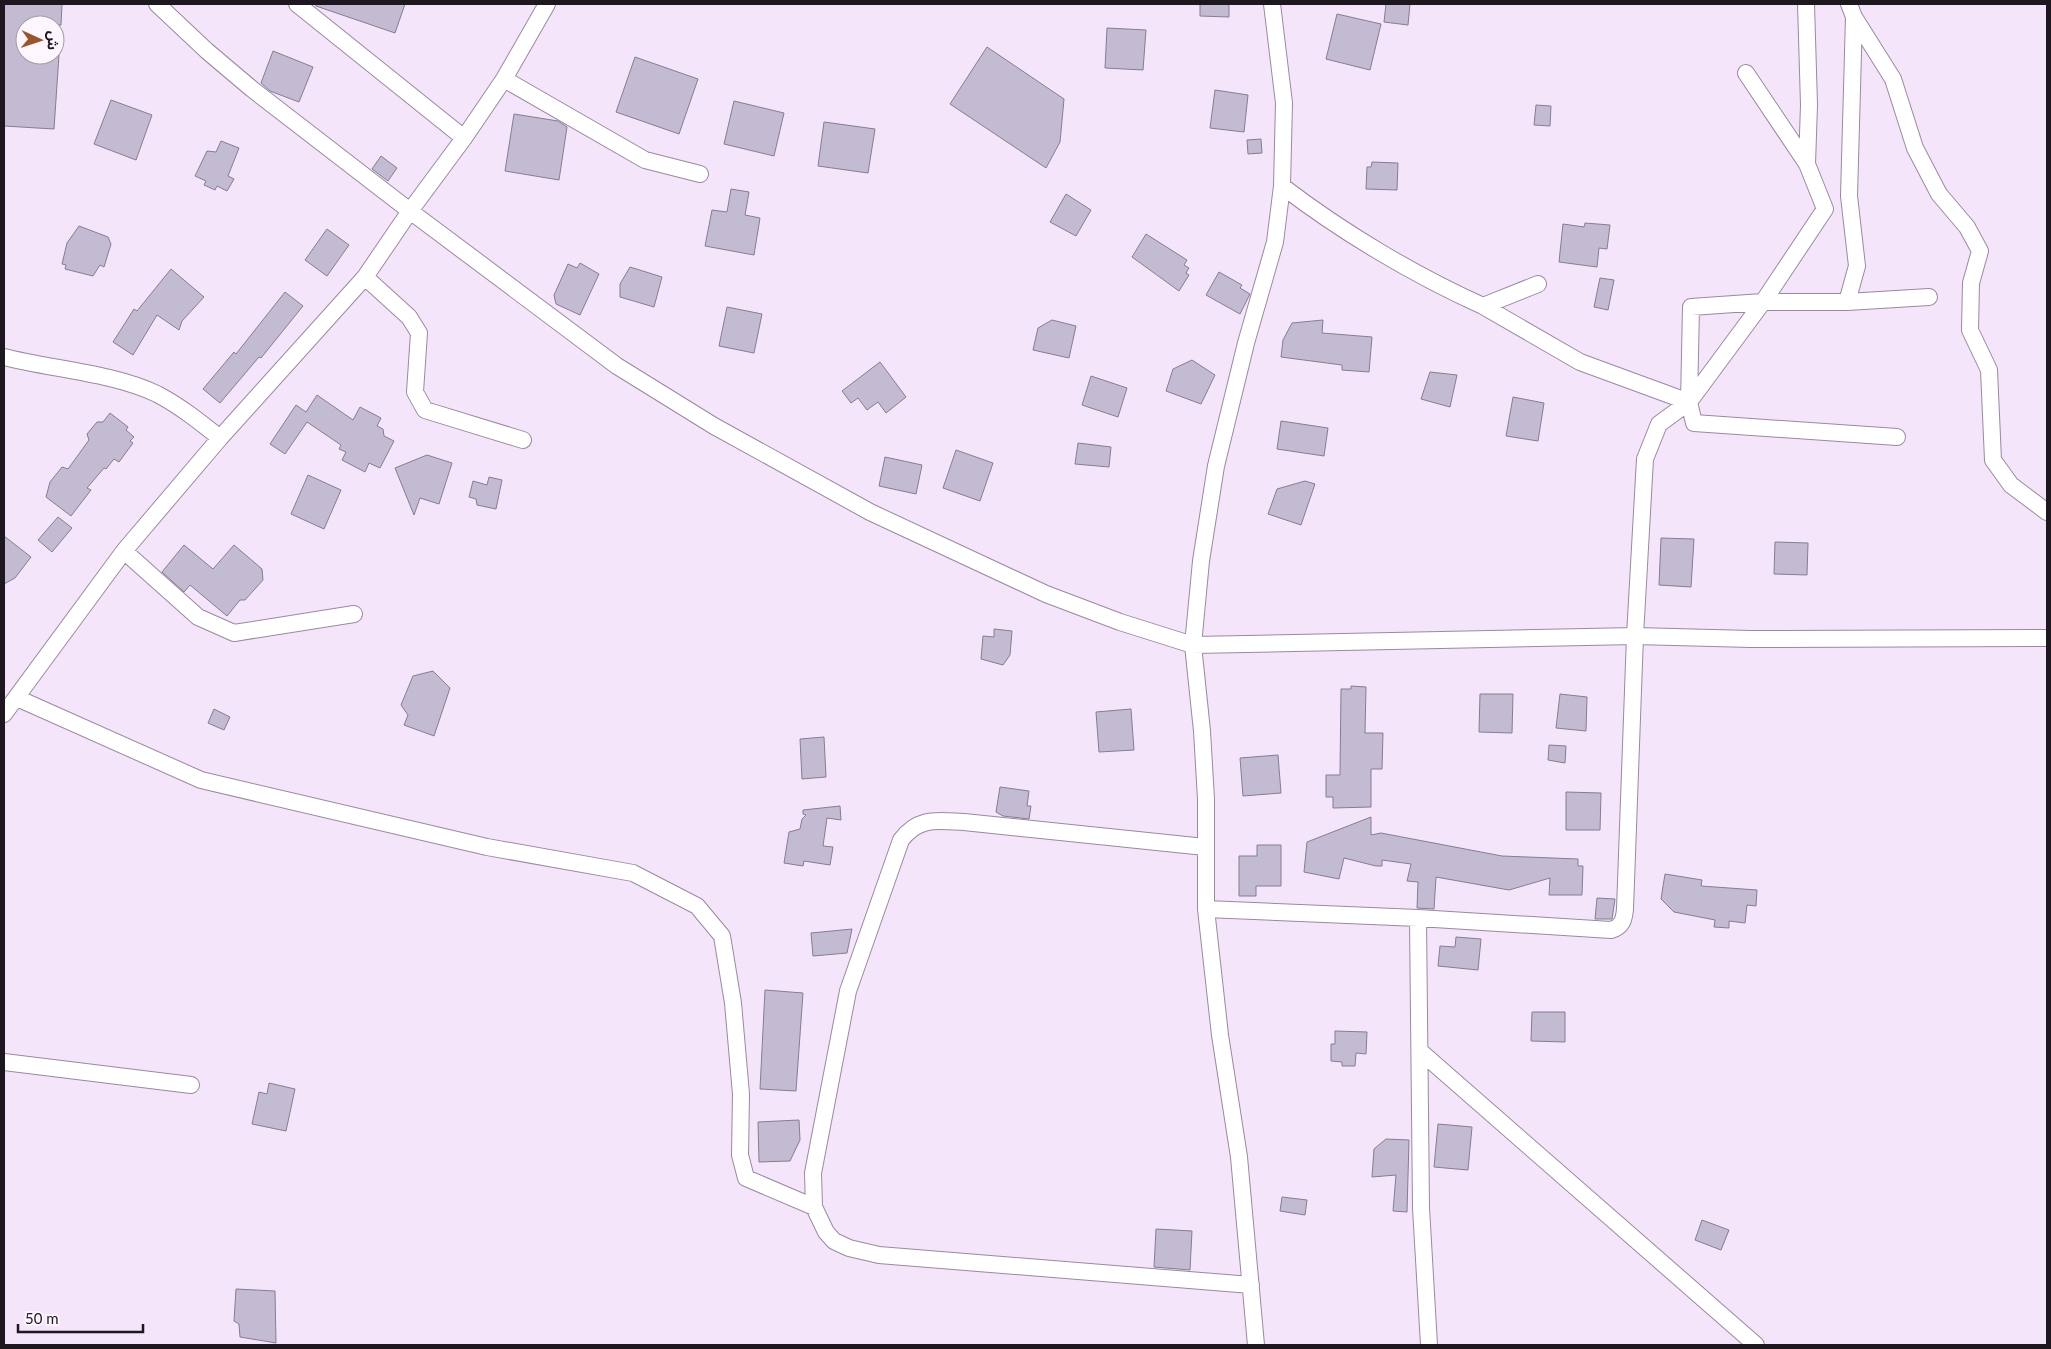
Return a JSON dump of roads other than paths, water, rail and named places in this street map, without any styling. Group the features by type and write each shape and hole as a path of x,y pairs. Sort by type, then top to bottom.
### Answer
{"street":[{"path":"156,4 230,70 410,212 616,366 714,426 870,512 1046,594 1120,622 1193,645 1635,636 1751,639 2047,638"},
{"path":"297,4 464,138"},
{"path":"4,714 124,551 220,438 365,276 464,138 504,78 548,4"},
{"path":"1256,1345 1239,1157 1220,1035 1206,909 1202,741 1193,645 1201,561 1216,466 1246,343 1273,250 1282,186 1284,103 1272,4"},
{"path":"1806,4 1810,105 1807,164"},
{"path":"1847,302 1857,266 1849,196 1851,11"},
{"path":"1851,11 1894,79 1915,148 1939,194 1967,227 1980,251 1971,283 1970,330 1989,370 1993,460 2011,485 2047,512"},
{"path":"1206,909 1418,918 1611,930 1618,928 1622,924 1626,909 1635,636 1646,459 1659,424 1689,402 1763,302 1825,209 1807,164 1746,73"},
{"path":"504,78 646,160 700,174"},
{"path":"1282,186 1328,221 1460,296 1483,306 1580,362 1689,402"},
{"path":"365,276 409,317 419,333 415,392 424,410 523,440"},
{"path":"1483,306 1538,284"},
{"path":"1897,437 1694,423 1689,402 1691,307 1763,302 1847,302 1929,297"},
{"path":"4,357 118,380 156,394 190,414 220,438"},
{"path":"124,551 198,617 234,633 354,614"},
{"path":"17,698 201,780 487,847 633,873 697,906 722,936 733,1003 741,1094 740,1155 746,1178 814,1207"},
{"path":"1205,846 964,822 932,821 918,824 909,830 901,840 848,990 813,1173 814,1207 826,1232 834,1241 849,1248 879,1255 1250,1285"},
{"path":"1418,918 1421,1052 1421,1218 1430,1345"},
{"path":"1421,1052 1756,1345"},
{"path":"4,1062 191,1085"}]}
